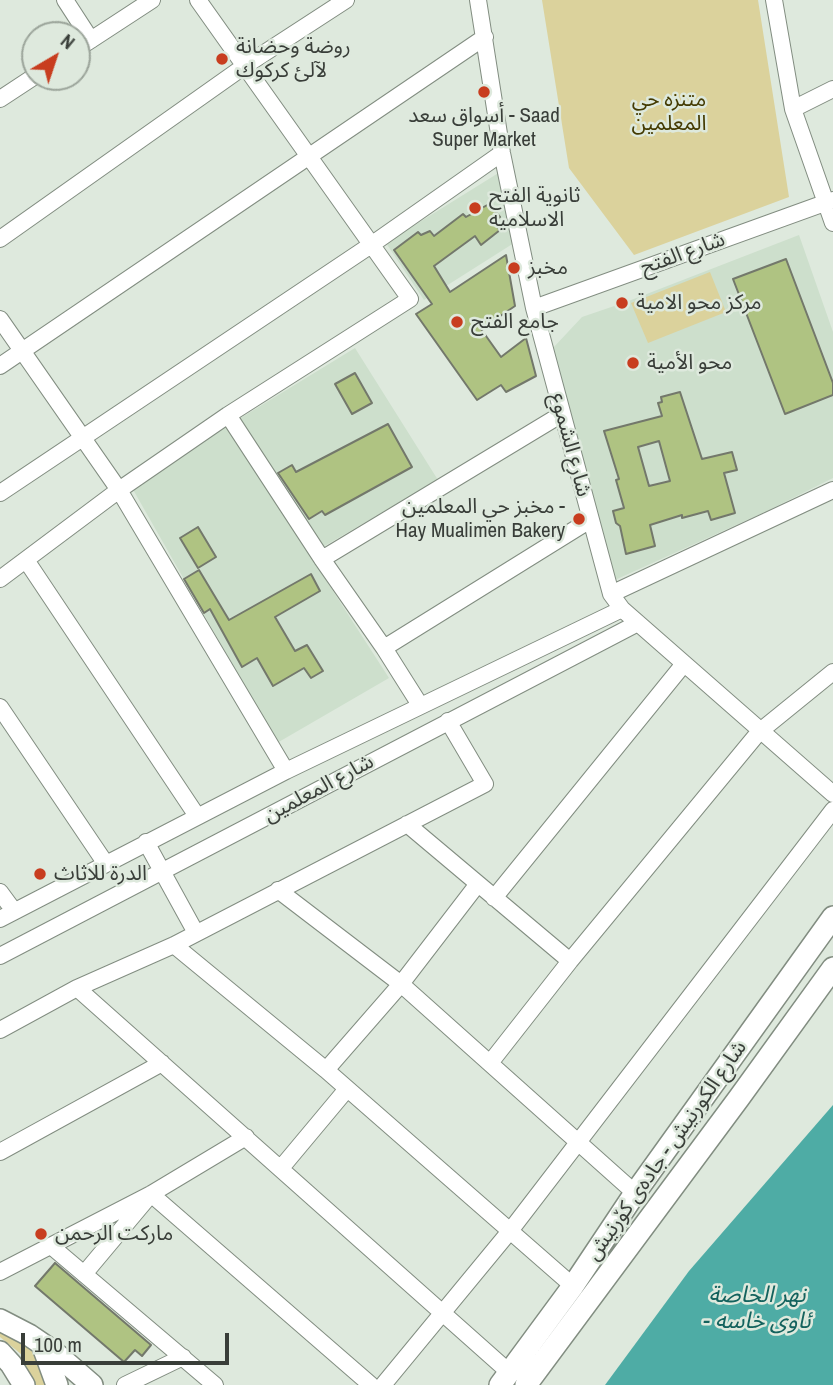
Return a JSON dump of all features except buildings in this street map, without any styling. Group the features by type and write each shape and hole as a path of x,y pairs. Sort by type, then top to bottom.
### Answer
{"main road":[{"name":"شارع الكورنيش - جادەی کۆرنیش","path":"512,1381 635,1193 833,917"},
{"name":"شارع الكورنيش - جادەی کۆرنیش","path":"512,1381 739,1098 833,968"},
{"path":"736,1051 760,1069"},
{"path":"714,1081 739,1098"},
{"path":"0,1320 42,1344 92,1385"},
{"path":"42,1344 57,1385"},
{"path":"0,1352 24,1385"}],"street":[{"path":"65,0 79,21"},
{"path":"0,579 119,489 228,415 410,299 306,156 246,65 198,0"},
{"path":"0,239 246,65 345,0"},
{"name":"شارع الشموع","path":"478,0 502,152 534,308 611,594 622,610 683,665 833,794"},
{"path":"91,40 149,1"},
{"path":"779,2 793,109 830,201 833,223"},
{"path":"0,366 485,37"},
{"path":"1,96 21,84"},
{"path":"793,109 833,89"},
{"path":"0,494 371,245 502,152"},
{"name":"شارع الفتح","path":"534,308 830,201"},
{"path":"0,319 119,489 286,771"},
{"path":"322,559 562,414"},
{"path":"228,415 420,705"},
{"path":"611,594 833,490"},
{"path":"384,649 590,520"},
{"path":"26,560 197,816"},
{"name":"شارع المعلمين","path":"7,915 286,771 622,610"},
{"name":"شارع المعلمين","path":"0,956 638,623"},
{"path":"494,898 683,665"},
{"path":"490,1063 570,961 759,732 833,672"},
{"path":"0,707 106,863"},
{"path":"0,1030 77,988 174,945 485,784 449,721"},
{"path":"383,1385 510,1231 833,810"},
{"path":"407,824 570,961"},
{"path":"146,842 197,933"},
{"path":"326,1070 401,984 477,885"},
{"path":"278,890 401,984 635,1193"},
{"path":"0,892 7,915"},
{"path":"174,945 326,1070 573,1286"},
{"path":"77,988 442,1313 512,1381"},
{"path":"0,1152 162,1063"},
{"path":"281,1168 347,1089"},
{"path":"0,1272 150,1194 246,1137"},
{"path":"84,1274 150,1194"},
{"path":"150,1194 371,1385"},
{"path":"51,1246 215,1385"},
{"path":"125,1385 183,1357"}],"shaded area":[{"name":"ثانوية الفتح الاسلاميه","path":"500,172 514,243 424,300 386,243"},
{"path":"799,235 833,332 833,478 615,580 553,348 582,317"},
{"path":"355,348 438,480 321,548 239,419"},
{"path":"226,425 389,678 277,743 131,486"}],"green space":[{"name":"متنزه حي المعلمين","path":"542,0 758,0 789,197 634,255 569,168"},
{"path":"710,272 726,312 648,343 631,303"},
{"path":"0,1328 29,1346 39,1359 49,1385 34,1385 21,1354 0,1337"}],"water":[{"name":"نهر الخاصة - ئاوی خاسە","path":"833,1105 833,1385 605,1385 689,1271"}],"place":[{"name":"روضة وحضانة لآلئ كركوك","path":"222,59"},
{"name":"أسواق سعد - Saad Super Market","path":"484,92"},
{"name":"ثانوية الفتح الاسلاميه","path":"475,208"},
{"name":"مخبز","path":"514,268"},
{"name":"مركز محو الامية","path":"622,303"},
{"name":"جامع الفتح","path":"457,322"},
{"name":"محو الأمية","path":"633,363"},
{"name":"مخبز حي المعلمين - Hay Mualimen Bakery","path":"579,519"},
{"name":"الدرة للاثاث","path":"40,874"},
{"name":"ماركت الرحمن","path":"41,1234"}]}
